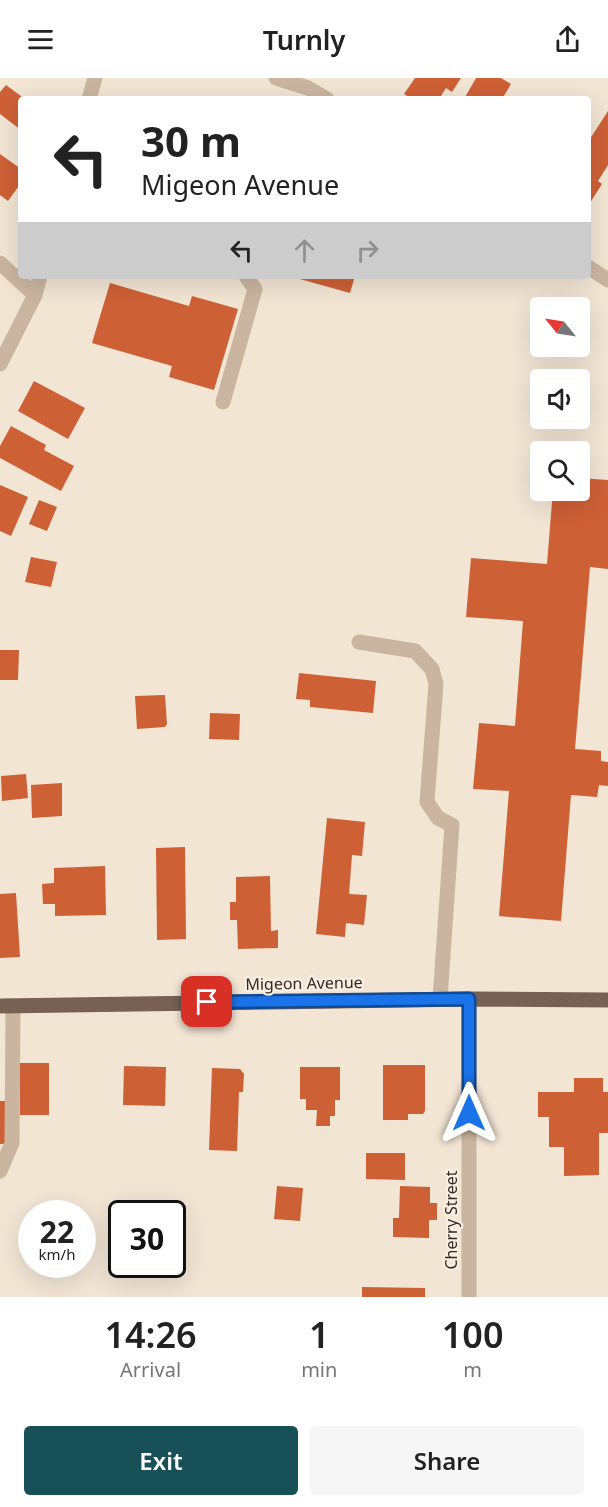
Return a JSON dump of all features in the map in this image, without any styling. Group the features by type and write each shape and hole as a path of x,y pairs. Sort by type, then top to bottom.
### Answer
{"main road":[{"name":"Migeon Avenue","path":"7,1006 440,999 608,1000"}],"street":[{"path":"90,96 94,78"},
{"path":"276,78 301,93"},
{"path":"0,263 18,279"},
{"path":"591,269 608,280"},
{"path":"18,279 35,294"},
{"path":"0,364 35,294 39,279"},
{"path":"223,402 255,289 248,279"},
{"path":"359,642 415,651 432,669 436,684 427,802 438,818 452,825 440,999"},
{"name":"Cherry Street","path":"469,999 469,1297"},
{"path":"0,1171 12,1143 7,1006"}],"building":[{"path":"415,78 461,78 452,92 446,88 441,96 407,96 404,94"},
{"path":"476,78 501,78 511,84 504,96 466,96"},
{"path":"6,85 21,96 18,96 18,128 0,114 0,92"},
{"path":"608,111 608,165 598,181 602,184 591,201 591,137"},
{"path":"0,154 18,167 18,187 8,201 0,195"},
{"path":"300,279 354,279 350,293"},
{"path":"110,283 189,306 192,296 238,309 214,390 169,377 172,366 92,343"},
{"path":"34,381 85,408 68,439 18,411"},
{"path":"11,426 46,445 44,450 74,466 61,491 0,458 0,446"},
{"path":"590,479 608,480 608,569 590,567 575,749 601,751 601,761 608,762 608,786 599,785 597,797 571,795 561,921 499,916 509,791 473,789 479,723 515,726 523,621 466,617 471,558 547,564 552,501 590,501"},
{"path":"0,485 28,497 11,536 0,531"},
{"path":"39,500 57,507 47,531 29,524"},
{"path":"31,557 57,562 51,587 25,582"},
{"path":"0,650 19,650 18,680 0,680"},
{"path":"299,673 376,681 373,713 310,707 310,700 296,699"},
{"path":"165,695 167,724 165,727 137,729 135,696"},
{"path":"210,713 240,714 239,740 209,739"},
{"path":"26,774 28,798 2,801 1,776"},
{"path":"62,783 62,816 32,818 31,785"},
{"path":"327,818 365,822 362,856 352,855 349,894 367,895 364,925 346,923 345,937 316,934"},
{"path":"185,847 186,939 157,940 156,848"},
{"path":"105,866 106,915 55,916 55,904 43,904 42,884 54,883 54,868"},
{"path":"270,876 271,931 278,930 278,948 238,949 237,920 230,920 230,902 236,902 236,877"},
{"path":"16,893 20,957 0,958 0,894"},
{"path":"20,1063 49,1063 49,1115 20,1115"},
{"path":"383,1065 425,1065 425,1111 423,1114 408,1114 408,1120 383,1120"},
{"path":"124,1066 166,1067 165,1106 123,1105"},
{"path":"300,1067 340,1067 340,1100 335,1100 335,1116 330,1116 330,1126 316,1126 317,1110 306,1110 306,1099 300,1099"},
{"path":"212,1068 240,1069 244,1074 243,1092 239,1092 237,1151 209,1150"},
{"path":"574,1078 603,1078 603,1092 608,1092 608,1133 599,1133 599,1175 564,1176 564,1147 549,1147 549,1117 538,1117 538,1092 574,1092"},
{"path":"0,1101 7,1101 8,1144 0,1144"},
{"path":"366,1153 405,1153 405,1180 366,1179"},
{"path":"277,1186 303,1188 300,1221 274,1219"},
{"path":"400,1186 430,1187 430,1203 437,1203 437,1220 429,1220 429,1238 393,1237 393,1218 399,1218"},
{"path":"362,1287 425,1288 425,1297 362,1297"}],"route":[{"path":"207,1002 469,999 469,1113"}]}
